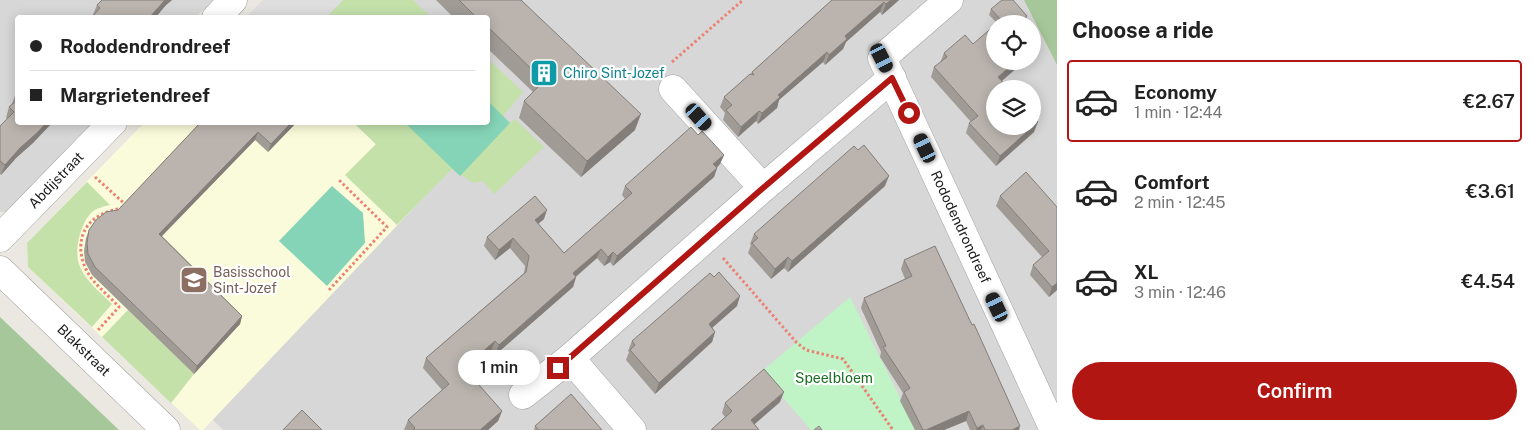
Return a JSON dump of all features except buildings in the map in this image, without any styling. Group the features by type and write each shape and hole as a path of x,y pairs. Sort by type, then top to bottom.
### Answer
{"street":[{"path":"219,15 233,0"},
{"name":"Rododendrondreef","path":"949,0 882,58 1054,430"},
{"path":"523,395 570,358 763,188 892,78"},
{"path":"673,89 763,188"},
{"name":"Abdijstraat","path":"0,238 110,125"},
{"name":"Blakstraat","path":"0,270 166,430"},
{"path":"570,358 632,430"}],"path":[{"path":"673,89 667,67 743,0"},
{"path":"77,159 126,206 101,214 90,224 81,239 81,257 86,269 93,280 119,307 82,348"},
{"path":"330,290 387,227 339,180"},
{"path":"706,238 796,342 806,350 843,359 893,430"}],"shaded area":[{"path":"0,0 213,0 198,15 15,15 15,125 92,125 6,212 0,212"},
{"path":"263,0 343,0 328,15 248,15"},
{"path":"283,0 1057,0 1057,430 223,430 45,250 164,125 490,125 490,15 269,15"},
{"path":"1024,0 1057,0 1057,65 1041,33 1041,15 1032,15"},
{"name":"Basisschool Sint-Jozef","path":"142,125 356,125 427,194 203,430 200,430 28,267 27,243"},
{"path":"0,317 119,430 0,430"}],"green space":[{"path":"343,0 413,0 429,15 329,15"},
{"path":"490,61 523,92 503,116 510,123 515,119 544,147 494,194 483,181 473,183 452,169 397,225 345,175 376,144 356,125 490,125"},
{"path":"490,103 510,123 460,176 407,125 490,125"},
{"path":"87,182 110,205 92,212 85,222 78,244 77,251 81,270 93,286 112,304 92,327 28,267 27,243"},
{"path":"332,186 363,213 365,243 327,286 279,241"},
{"name":"Speelbloem","path":"850,297 916,430 811,430 761,372"},
{"path":"128,310 194,374 171,403 102,337"}],"place":[{"name":"Chiro Sint-Jozef","path":"544,73"},
{"name":"Basisschool Sint-Jozef","path":"194,280"}],"route":[{"path":"558,368 763,188 892,78 909,113"}]}
